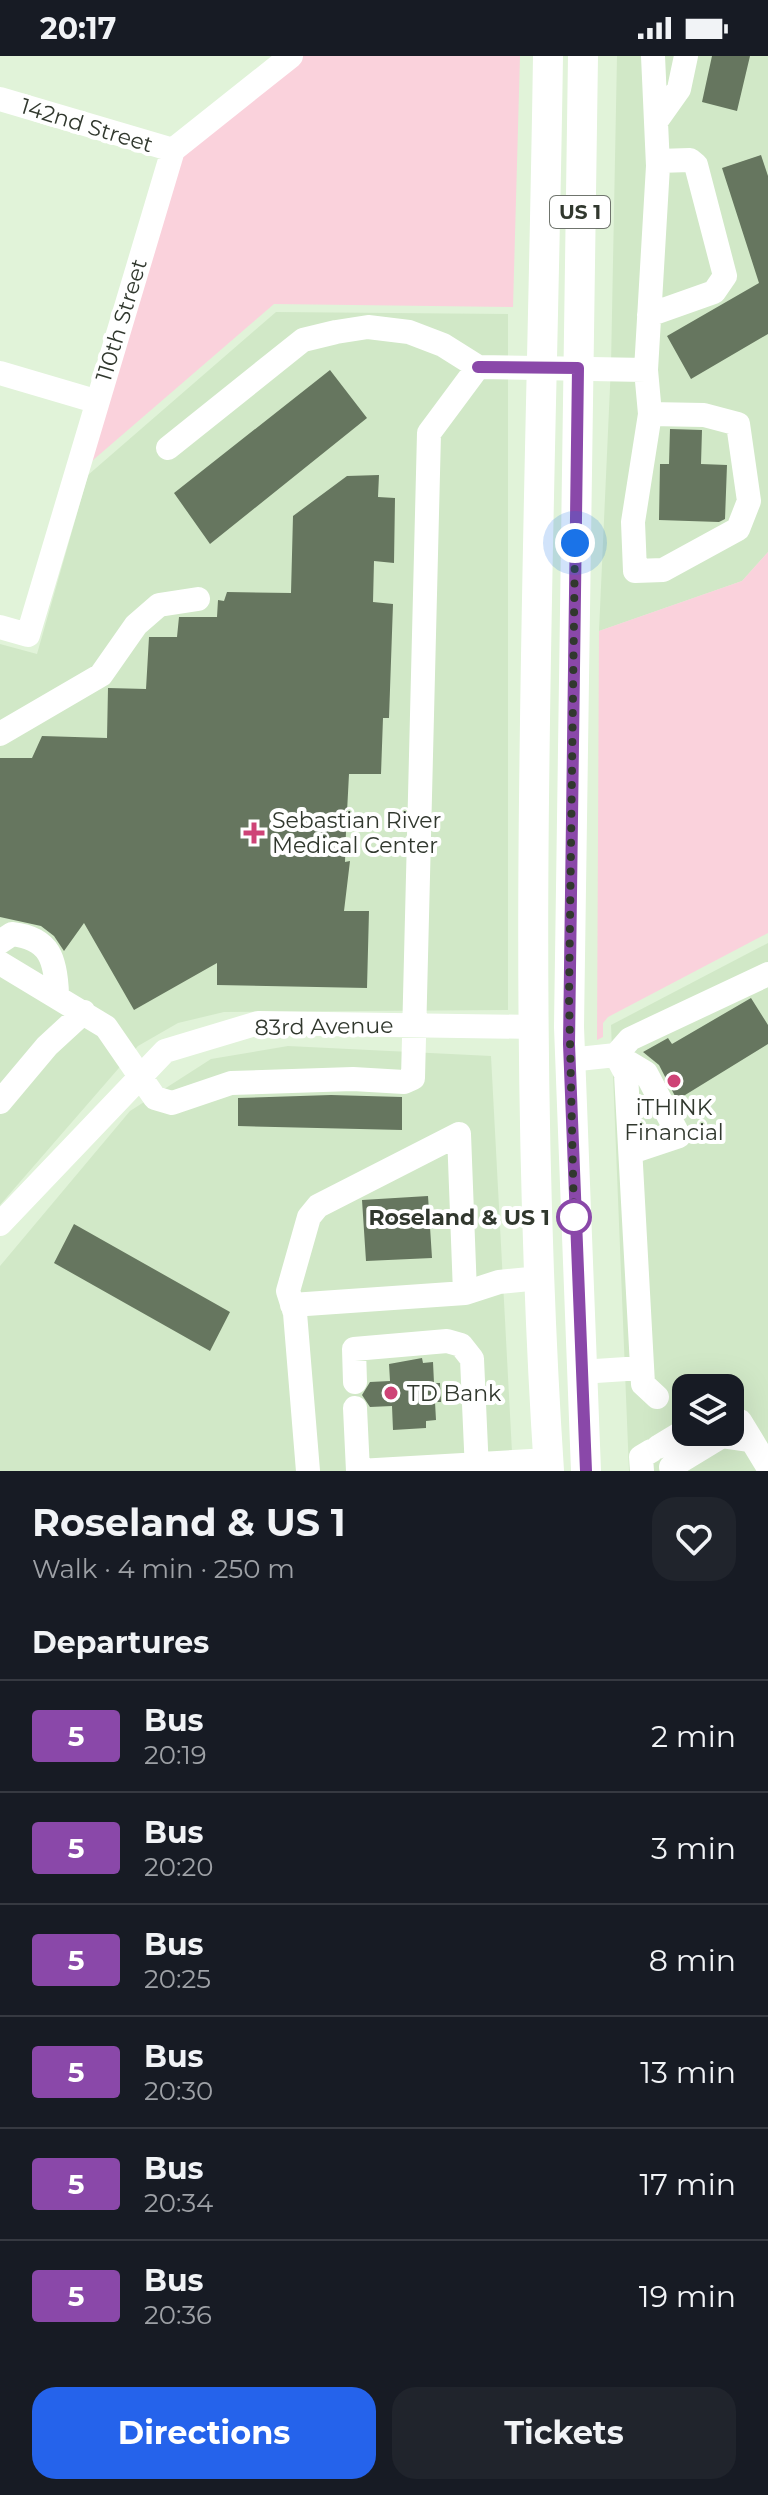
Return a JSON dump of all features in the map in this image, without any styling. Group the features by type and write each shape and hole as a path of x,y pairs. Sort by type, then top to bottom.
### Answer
{"main road":[{"name":"US 1","path":"548,56 534,825 540,1278 549,1465"},
{"name":"US 1","path":"583,56 569,1067 586,1471"},
{"path":"535,1027 553,1042 569,1067"}],"street":[{"path":"173,150 291,56"},
{"path":"650,414 704,415 738,424 749,501 738,529 663,570 635,571 633,522 650,414 646,370 658,161 653,56"},
{"path":"657,120 679,89 686,56"},
{"name":"142nd Street","path":"0,99 173,150"},
{"name":"110th Street","path":"0,627 28,635 95,401 173,150"},
{"path":"649,315 714,292 725,276 696,165 690,160 658,161"},
{"path":"168,448 303,340 368,327 409,332 443,345 478,367 646,370"},
{"path":"0,963 106,1027 138,1078 155,1098 172,1103 231,1083 353,1079 404,1082 413,1078 429,433 478,367"},
{"path":"0,373 95,401"},
{"path":"0,734 101,675 136,625 159,605 198,599"},
{"path":"0,942 12,934 41,941 50,951 56,969 57,995"},
{"path":"657,1397 646,1390 642,1368 626,1061 630,1039 768,974"},
{"path":"0,1102 47,1046 84,1012"},
{"name":"83rd Avenue","path":"0,1224 165,1051 258,1023 535,1027"},
{"path":"569,1067 626,1061"},
{"path":"626,1061 674,1138 631,1152"},
{"path":"308,1471 292,1305 288,1291 309,1217 318,1206 459,1134 465,1293"},
{"path":"292,1305 465,1293 499,1282 540,1278"},
{"path":"355,1382 354,1349 447,1341 461,1345 472,1359 477,1468"},
{"path":"580,1372 642,1368"},
{"path":"355,1408 358,1471 549,1465"},
{"path":"744,1429 759,1459"},
{"path":"655,1459 722,1436 759,1459"},
{"path":"655,1459 672,1443"}],"shaded area":[{"path":"299,56 520,56 513,307 274,304 85,467 169,156"},
{"path":"617,56 768,56 768,552 742,581 599,631 611,365"},
{"name":"Sebastian River Medical Center","path":"276,312 508,314 508,1010 224,1012 178,1023 138,1046 0,1205 0,644 37,654 88,475"},
{"path":"768,552 768,933 608,1017 603,1023 603,1037 597,1040 599,631 742,581"},
{"path":"768,943 768,1471 629,1471 611,1025"},
{"path":"288,1046 491,1056 513,1471 0,1471 0,1266 130,1111 211,1059"}],"building":[{"path":"712,56 750,56 737,111 702,102"},
{"path":"761,155 768,176 768,334 691,379 667,336 759,283 722,168"},
{"path":"330,370 367,418 210,544 174,493"},
{"path":"670,429 702,430 701,464 727,465 725,519 719,522 659,520 660,464 669,464"},
{"path":"379,475 378,497 395,498 394,563 374,561 373,602 393,604 389,718 383,718 381,774 349,774 345,862 350,861 344,911 369,911 367,988 217,985 217,963 134,1010 84,923 64,951 54,936 41,926 0,917 0,758 32,758 42,736 107,738 108,688 146,689 149,637 177,637 179,617 217,617 218,600 224,601 227,592 291,593 293,516 347,476"},
{"path":"751,998 768,1025 768,1044 677,1100 659,1065 643,1052 668,1038 672,1044"},
{"path":"331,1095 402,1097 402,1130 238,1126 238,1098"},
{"path":"428,1196 432,1258 366,1261 362,1200"},
{"path":"74,1224 230,1312 210,1351 54,1263"},
{"name":"TD Bank","path":"422,1358 423,1363 433,1362 434,1383 440,1383 441,1402 435,1402 436,1420 426,1421 426,1428 393,1430 392,1406 370,1407 362,1395 370,1382 390,1381 389,1364"}],"bus line":[{"name":"5","path":"478,367 578,368 569,1044 586,1471"}],"place":[{"name":"Sebastian River Medical Center","path":"254,833"},
{"name":"iTHINK Financial","path":"674,1081"},
{"name":"Roseland & US 1","path":"574,1217"},
{"name":"TD Bank","path":"391,1393"}],"route":[{"path":"574,1217 569,998 575,543"}]}
